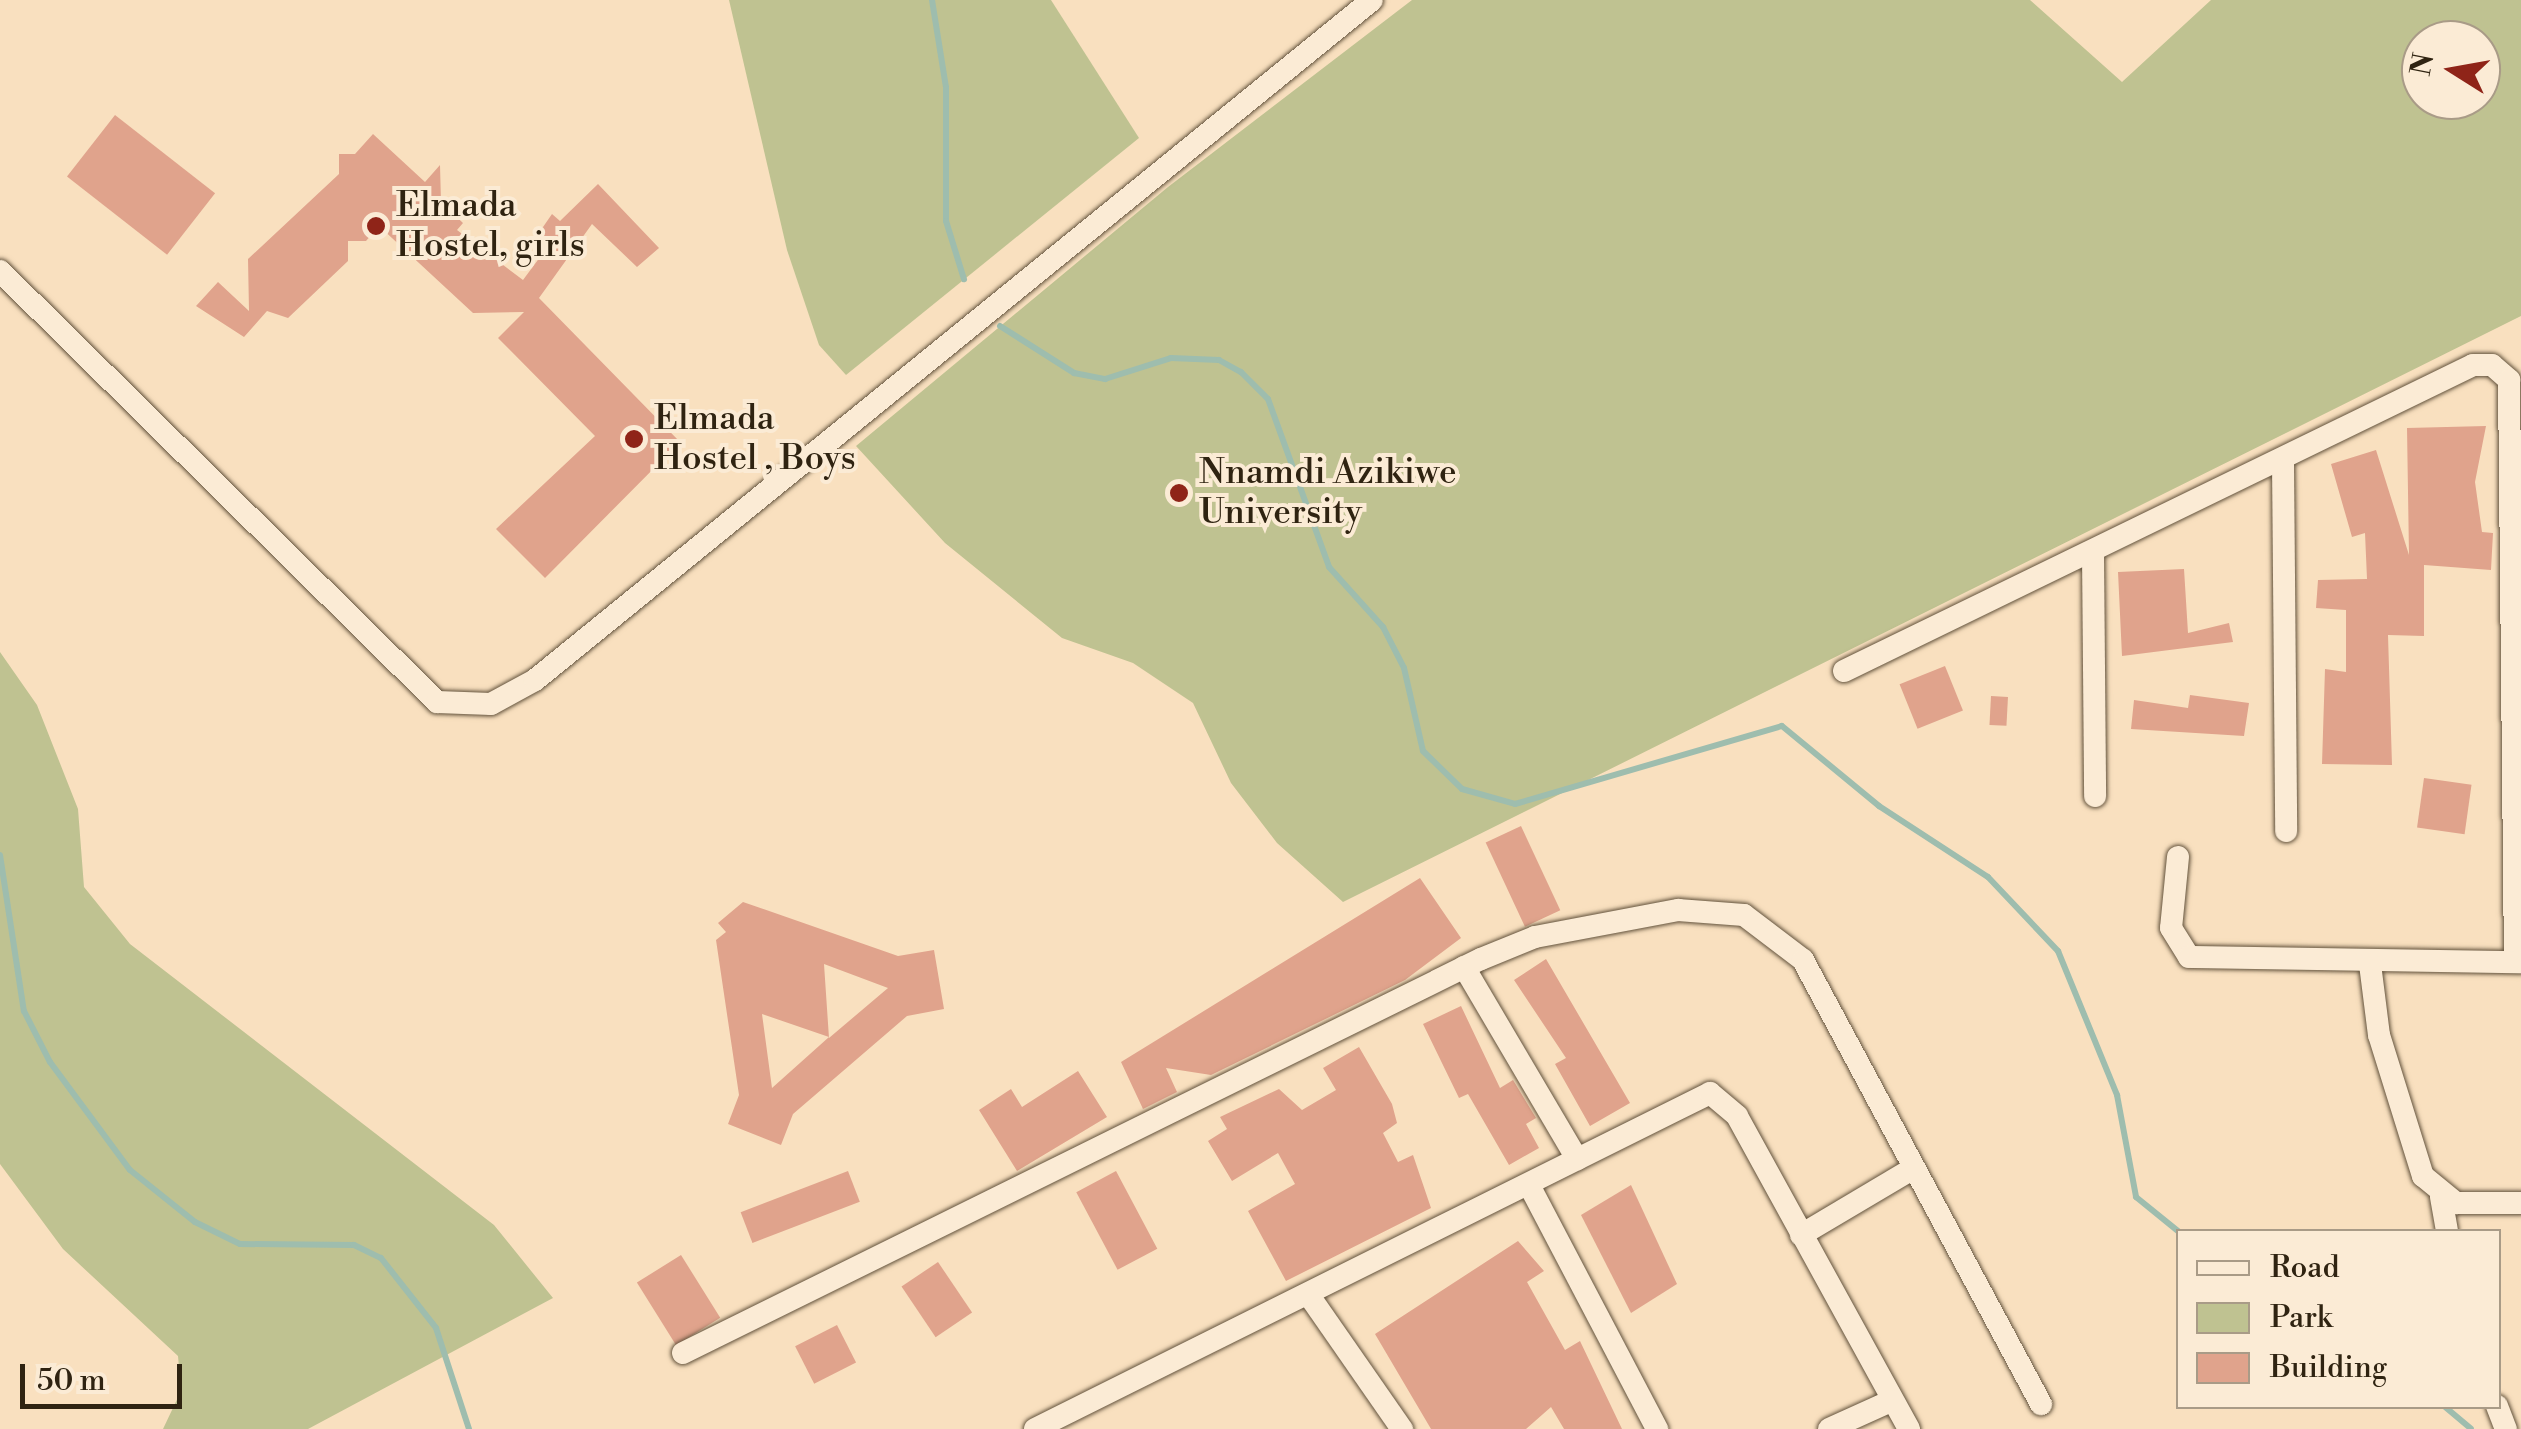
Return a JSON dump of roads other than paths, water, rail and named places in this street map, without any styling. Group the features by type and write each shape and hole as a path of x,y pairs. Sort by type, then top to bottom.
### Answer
{"street":[{"path":"0,272 436,702 492,704 535,680 1372,0"},
{"path":"1844,671 2282,462 2473,365 2492,364 2509,380 2518,962 2370,964 2189,957 2170,928 2178,857"},
{"path":"2282,462 2286,832"},
{"path":"2092,553 2096,796"},
{"path":"682,1353 1464,968 1536,937 1678,910 1744,916 1803,960 2041,1404"},
{"path":"2370,964 2408,1141 2441,1197 2446,1229"},
{"path":"1464,968 1577,1159"},
{"path":"1034,1429 1710,1094 1737,1116 1890,1401 1909,1429"},
{"path":"1801,1236 1914,1168"},
{"path":"1530,1185 1657,1429"},
{"path":"2441,1197 2521,1203"},
{"path":"1308,1294 1402,1429"},
{"path":"1829,1429 1890,1401"}],"waterway":[{"path":"932,0 946,87 946,221 964,279"},
{"path":"1000,326 1074,373 1105,379 1171,358 1219,360 1241,372 1268,399 1329,567 1383,627 1404,668 1423,751 1462,789 1515,804 1782,726 1879,806 1988,877 2058,951 2117,1095 2136,1197 2176,1230"},
{"path":"0,855 24,1011 50,1062 130,1170 195,1222 240,1244 354,1245 381,1258 436,1328 469,1429"},
{"path":"2448,1409 2471,1429"}],"place":[{"name":"Elmada Hostel, girls","path":"376,226"},
{"name":"Elmada Hostel , Boys","path":"634,439"},
{"name":"Nnamdi Azikiwe University","path":"1179,493"}]}
